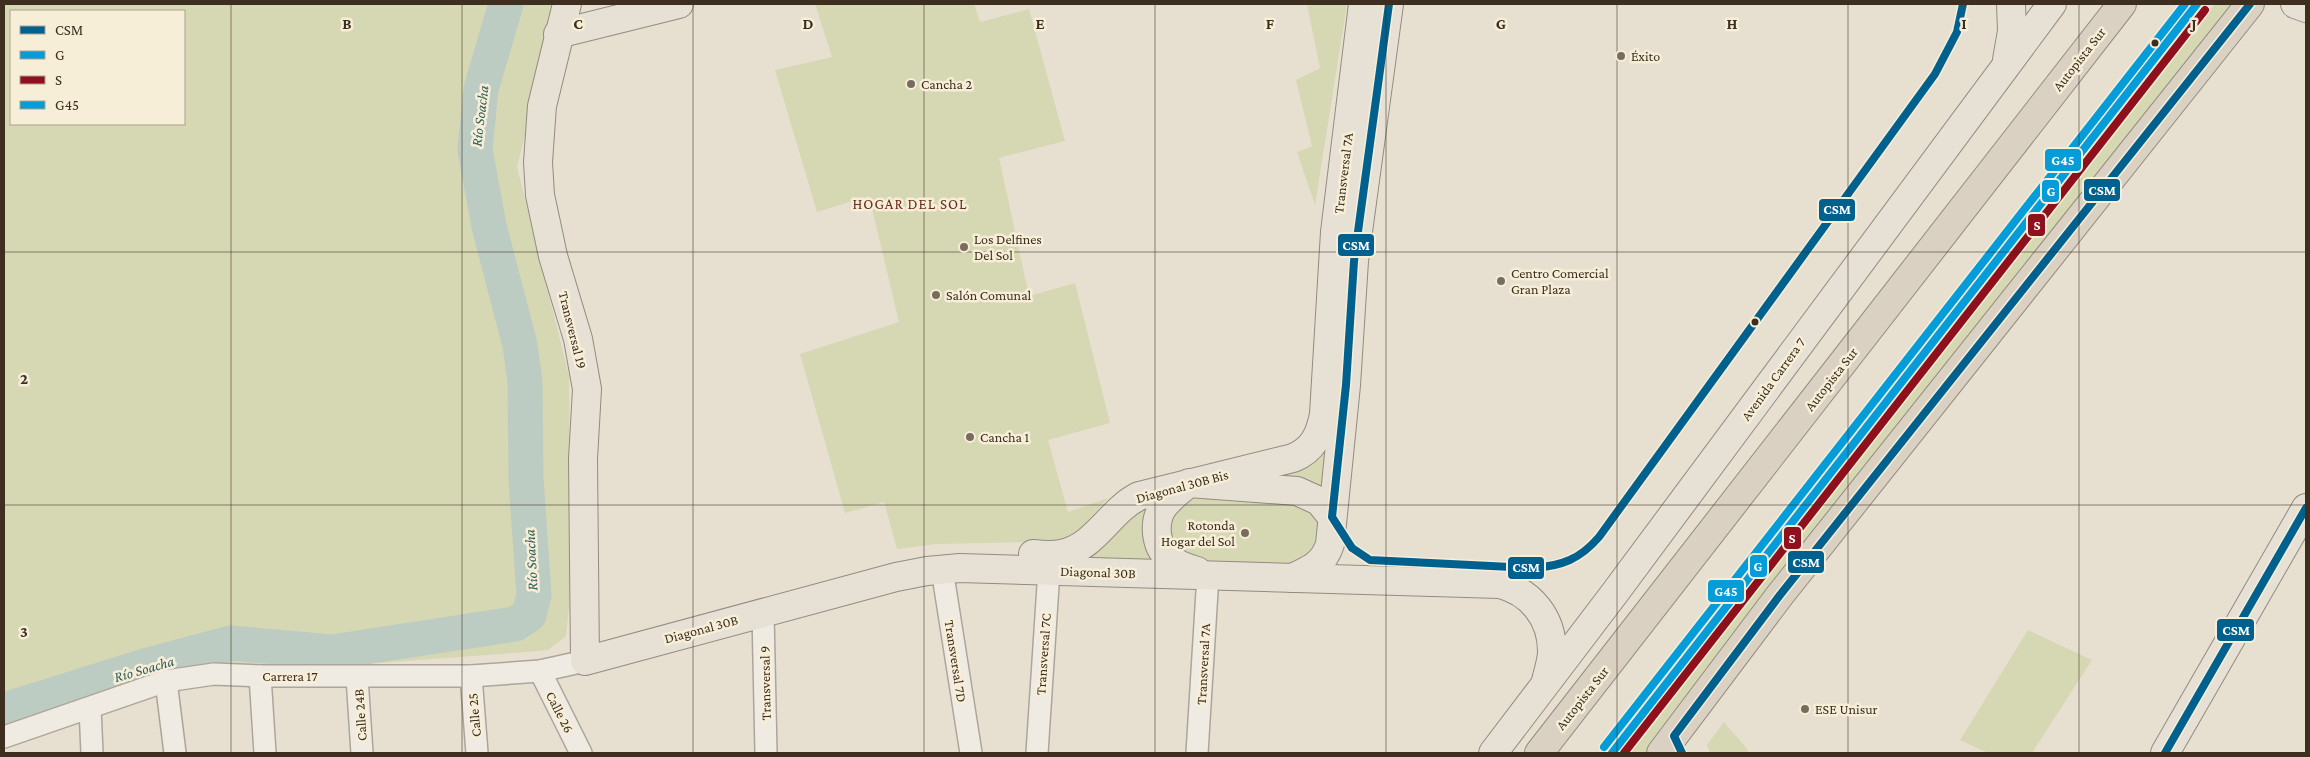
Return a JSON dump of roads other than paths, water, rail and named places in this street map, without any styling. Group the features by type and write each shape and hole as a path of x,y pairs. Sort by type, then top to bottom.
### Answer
{"highway":[{"name":"Autopista Sur","path":"1539,753 2122,4"},
{"path":"1673,748 1780,595 2250,4"}],"main road":[{"name":"Transversal 19","path":"567,4 558,34 542,106 538,162 540,195 553,256 578,339 587,389 583,459 585,652"},
{"path":"558,34 679,4"},
{"name":"Transversal 7A","path":"1302,455 1312,447 1320,432 1324,414 1336,232 1363,4"},
{"name":"Transversal 7A","path":"1332,517 1346,385 1354,261 1388,4"},
{"path":"1382,48 1403,4"},
{"path":"2007,62 2012,31 2012,4"},
{"name":"Avenida Carrera 7","path":"1493,753 1620,586 2007,62 2052,4"},
{"path":"2295,4 2306,8"},
{"name":"Diagonal 30B Bis","path":"1050,563 1084,544 1128,501 1155,491 1302,455"},
{"path":"1208,575 1178,564 1167,557 1157,537 1156,527 1162,508 1189,483 1297,491 1319,502 1332,517 1330,544 1327,554 1311,569 1292,578"},
{"path":"2165,753 2306,508"},
{"name":"Diagonal 30B","path":"585,652 903,557 948,551 1050,563 1208,575 1500,584 1513,587 1534,603 1544,615 1548,626 1552,652 1546,681"},
{"name":"Diagonal 30B","path":"585,652 763,613 896,577 942,568 1050,563"}],"street":[{"name":"Transversal 7C","path":"1037,753 1050,563"},
{"name":"Transversal 7D","path":"942,568 970,753"},
{"name":"Transversal 7A","path":"1198,753 1208,575"},
{"name":"Transversal 9","path":"763,613 766,753"},
{"name":"Carrera 17","path":"11,742 90,708 166,681 214,674 357,677 470,676 540,671 585,652"},
{"name":"Calle 26","path":"540,671 581,753"},
{"path":"260,676 265,753"},
{"name":"Calle 25","path":"470,676 477,753"},
{"name":"Calle 24B","path":"357,677 362,753"},
{"path":"166,681 175,753"},
{"path":"90,708 92,753"}],"waterway":[{"name":"Río Soacha","path":"4,710 145,666 231,643 332,652 515,624 529,615 534,595 526,479 525,382 520,345 489,226 475,150 481,89 506,4"}],"place":[{"name":"Éxito","path":"1621,56"},
{"name":"Cancha 2","path":"911,84"},
{"name":"Los Delfines Del Sol","path":"964,247"},
{"name":"Centro Comercial Gran Plaza","path":"1501,281"},
{"name":"Salón Comunal","path":"936,295"},
{"name":"Cancha 1","path":"970,437"},
{"name":"Rotonda Hogar del Sol","path":"1245,533"},
{"name":"ESE Unisur","path":"1805,709"}],"district":[{"name":"HOGAR DEL SOL","path":"910,204"}]}
